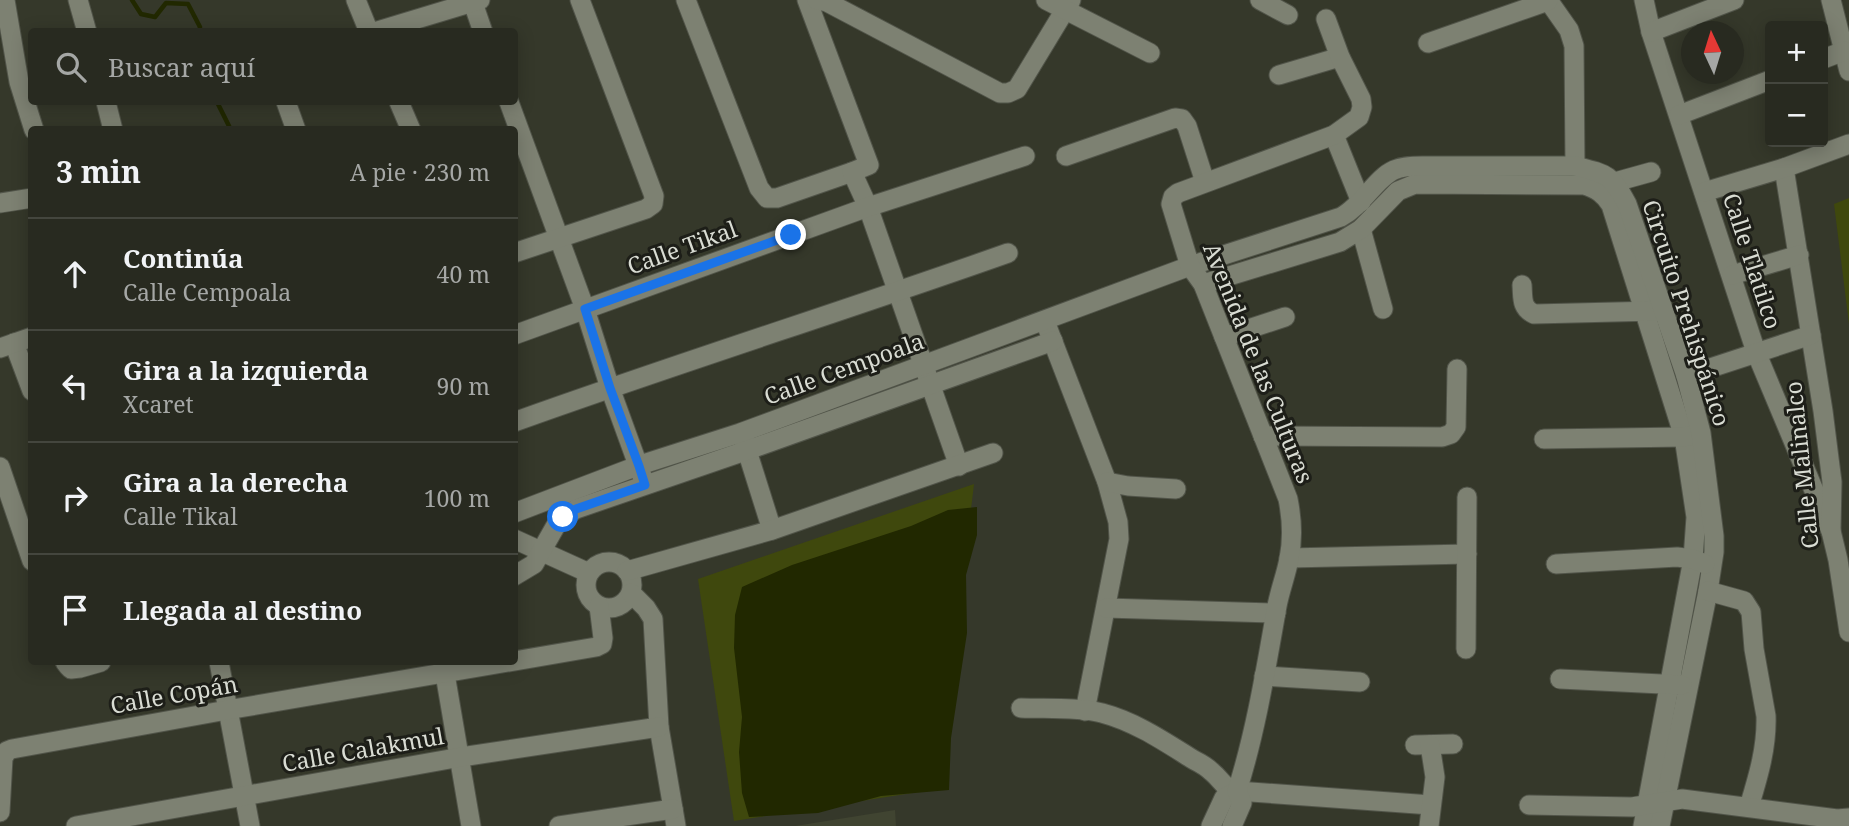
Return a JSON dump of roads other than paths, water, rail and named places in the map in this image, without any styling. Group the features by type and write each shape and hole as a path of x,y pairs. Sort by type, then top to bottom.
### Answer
{"street":[{"path":"5,0 25,81"},
{"path":"79,0 86,28"},
{"path":"356,0 369,28"},
{"path":"518,252 646,209 653,204 654,196 580,0"},
{"path":"686,0 759,188 768,198 777,198 869,165 807,0"},
{"path":"817,0 827,2 1000,93 1017,89 1067,5"},
{"path":"1046,0 1067,5 1150,53"},
{"path":"1260,0 1288,15"},
{"name":"Calle Tlatilco","path":"1644,0 1651,32 1756,352 1831,531"},
{"path":"1651,32 1734,0"},
{"path":"1831,0 1849,71"},
{"path":"384,28 475,1 482,28"},
{"path":"1429,43 1548,1 1569,30 1574,46 1575,166"},
{"path":"1066,156 1175,118 1182,119 1187,126 1205,182 1334,135 1359,117 1362,107 1361,99 1325,19"},
{"path":"1828,57 1844,51"},
{"path":"1279,75 1340,57"},
{"path":"1679,115 1765,82"},
{"path":"29,105 33,126"},
{"path":"107,105 112,126"},
{"path":"287,105 295,126"},
{"path":"400,105 409,126"},
{"path":"510,105 518,126"},
{"path":"518,127 642,475"},
{"path":"1334,135 1361,202"},
{"path":"1704,192 1784,168 1849,144"},
{"name":"Calle Tikal","path":"518,334 868,207 1025,156"},
{"name":"Circuito Prehispánico","path":"1190,266 1341,217 1398,168 1422,166 1584,186 1605,195 1611,205 1644,311 1693,435 1714,536 1708,591 1679,685"},
{"name":"Circuito Prehispánico","path":"1203,284 1340,242 1361,229 1398,191 1415,184 1575,166 1606,175 1615,182 1626,204 1686,376 1693,435 1696,517 1679,685 1656,803 1643,826"},
{"name":"Calle Malinalco","path":"1784,168 1832,482 1831,531 1849,632"},
{"path":"852,172 868,207 959,466"},
{"path":"1615,182 1651,172"},
{"name":"Avenida de las Culturas","path":"1205,182 1173,197 1171,204 1190,266 1203,284 1289,499 1291,529 1289,558 1237,791 1242,803 1232,826"},
{"path":"0,203 28,199"},
{"path":"1361,229 1383,309"},
{"path":"1288,234 1295,255"},
{"path":"518,421 1008,253"},
{"path":"1732,275 1799,256"},
{"name":"Calle Cempoala","path":"744,442 924,366 1190,266"},
{"path":"1522,285 1524,305 1534,314 1664,311"},
{"path":"1224,337 1285,317"},
{"path":"1045,321 1107,482 1118,522 1119,539 1085,711"},
{"path":"1686,376 1811,335"},
{"name":"Calle Cempoala","path":"518,512 931,385 1052,341"},
{"path":"15,343 28,380"},
{"path":"1263,436 1442,438 1451,434 1456,427 1457,369"},
{"path":"1544,439 1693,435"},
{"path":"744,442 772,530"},
{"path":"627,571 772,530 993,453"},
{"path":"0,467 28,549"},
{"name":"Calle Cempoala","path":"518,574 534,564 563,517 642,475"},
{"path":"1107,482 1176,489"},
{"path":"1466,649 1467,497"},
{"path":"518,541 589,573"},
{"path":"1289,558 1467,554"},
{"path":"1556,564 1671,558 1693,559 1712,566"},
{"path":"608,562 617,563 627,571 632,584 631,593 620,605 610,608 599,606 592,601 586,590 586,581 595,567 608,562"},
{"path":"1708,591 1744,601 1751,612 1766,726 1764,750 1749,807"},
{"path":"559,826 674,818 659,727 653,619 631,593"},
{"name":"Calle Copán","path":"518,661 599,646 603,638 599,606"},
{"path":"1106,607 1276,613"},
{"path":"68,665 80,668 91,665"},
{"path":"220,665 250,826"},
{"name":"Calle Copán","path":"0,812 4,758 7,751 227,710 494,665"},
{"path":"445,674 471,826"},
{"path":"1264,676 1360,682"},
{"path":"1560,680 1679,685"},
{"path":"1021,708 1102,713 1136,726 1204,766 1227,788 1237,791 1431,805"},
{"name":"Calle Calakmul","path":"76,826 461,758 659,727"},
{"path":"1429,826 1435,777 1422,745 1453,744"},
{"path":"1211,826 1224,798 1237,791"},
{"path":"1529,805 1622,807 1682,799 1749,807 1808,821 1849,818"},
{"name":"Circuito Prehispánico","path":"1656,803 1660,826"}],"waterway":[{"path":"132,0 141,14 155,17 166,3 188,4 200,28"},
{"path":"218,105 229,126"}]}
